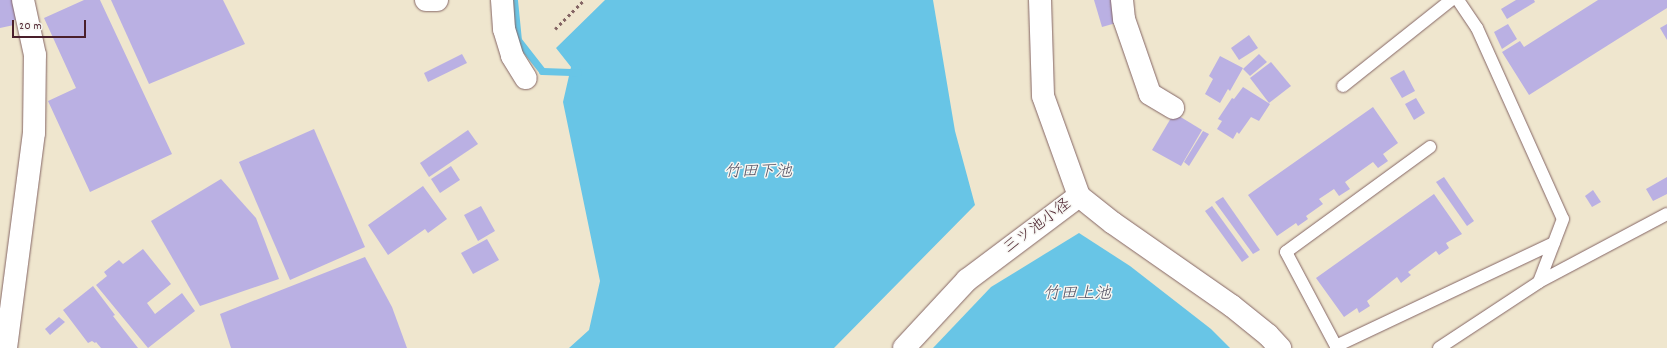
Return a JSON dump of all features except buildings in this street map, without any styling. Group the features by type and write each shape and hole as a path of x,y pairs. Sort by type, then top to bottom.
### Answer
{"street":[{"path":"6,348 34,133 35,55 24,0"},
{"path":"426,0 437,0"},
{"path":"502,0 504,28 512,56 526,78"},
{"name":"三ツ池小径","path":"904,348 967,280 1079,196 1043,96 1040,0"},
{"path":"1122,0 1124,19 1150,94 1173,108"},
{"path":"1079,196 1113,223 1232,306 1268,334 1280,348"}],"lane":[{"path":"1343,86 1451,0"},
{"path":"1458,0 1476,28 1562,219 1539,282"},
{"path":"1430,147 1286,252 1336,346 1554,242"},
{"path":"1439,348 1539,282 1667,214"}],"path":[{"path":"555,29 584,0"}],"water":[{"name":"竹田下池","path":"605,0 933,0 955,131 975,205 834,348 569,348 589,330 600,281 563,102 571,67 556,48"},
{"name":"竹田上池","path":"1079,233 1130,266 1211,329 1230,348 933,348 991,287"}],"waterway":[{"path":"514,0 518,40 542,71 578,72"}]}
